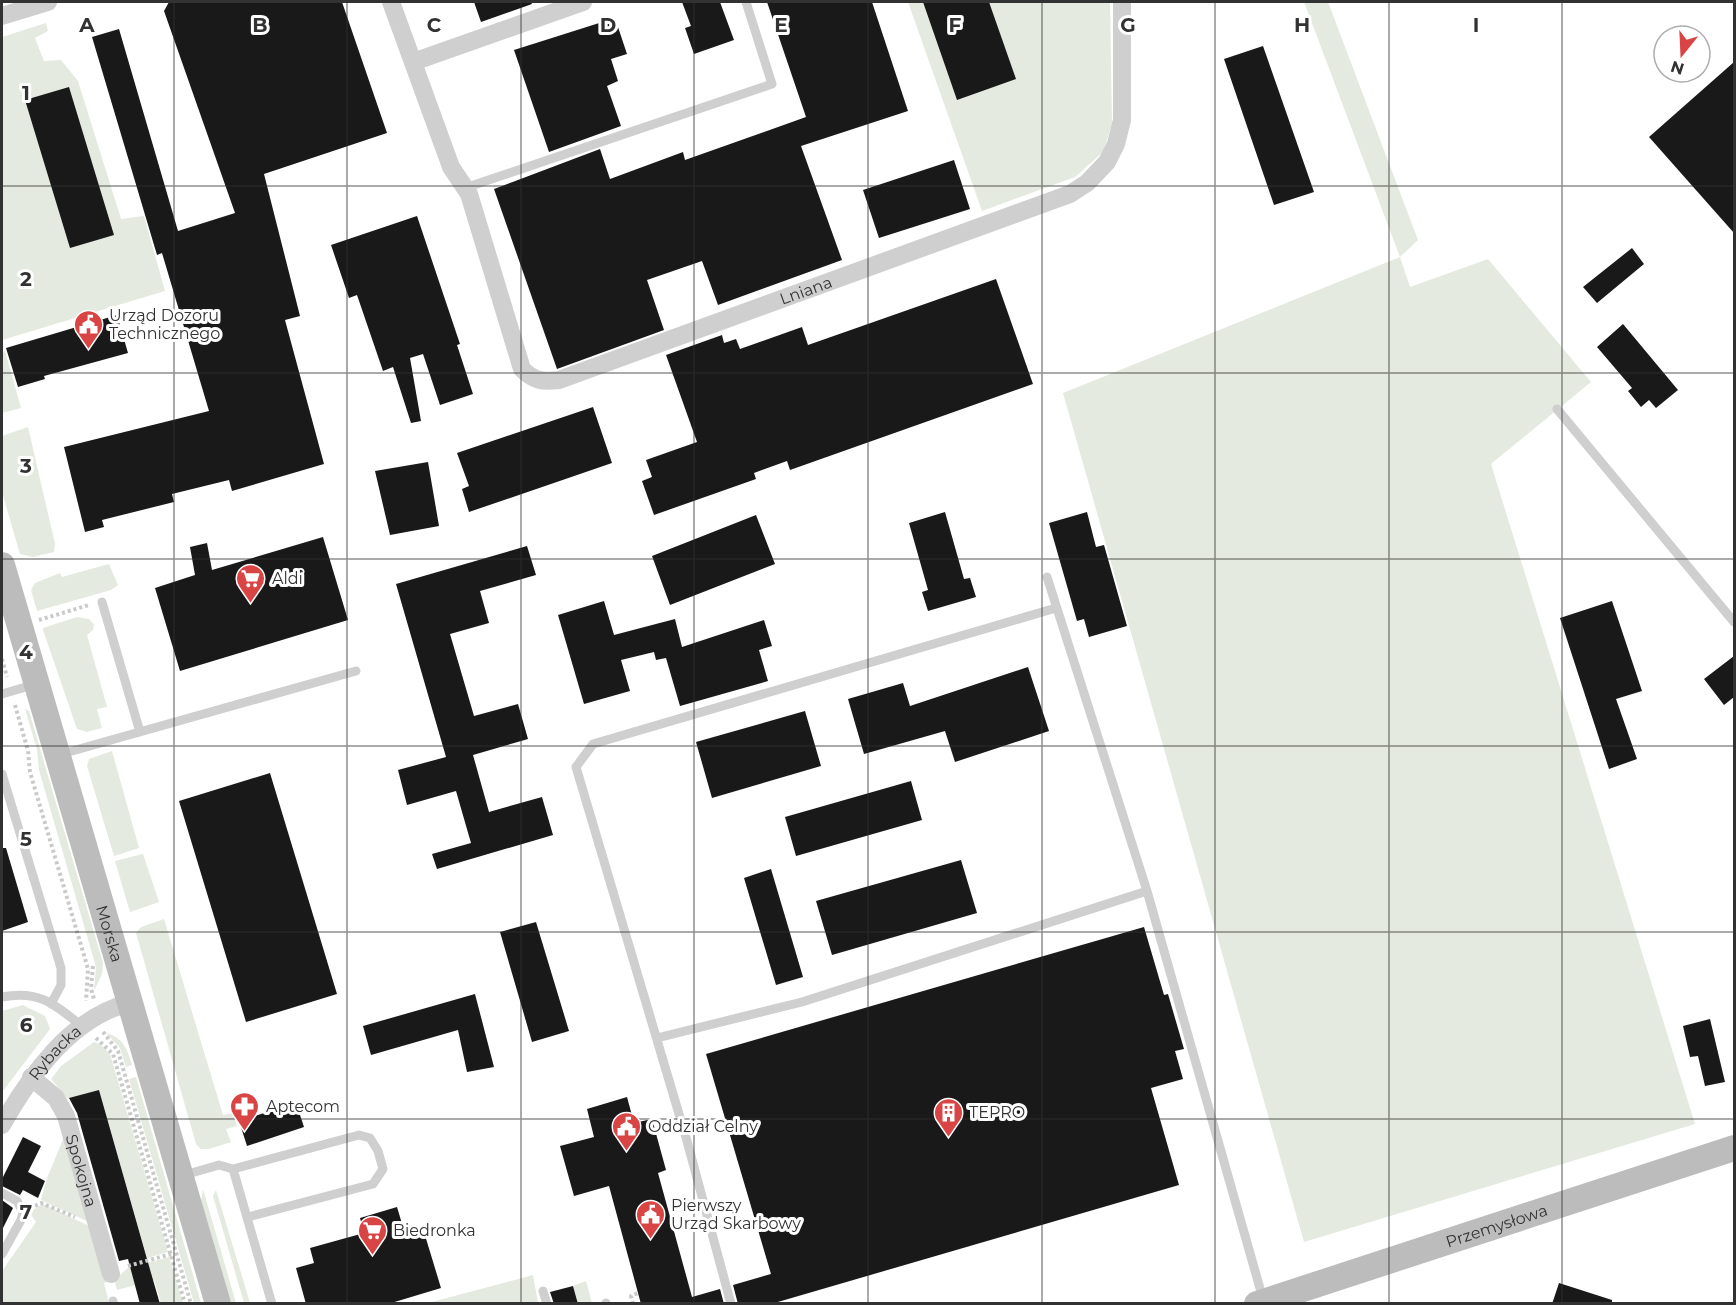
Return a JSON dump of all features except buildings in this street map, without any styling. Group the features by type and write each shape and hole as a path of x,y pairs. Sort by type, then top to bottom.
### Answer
{"street":[{"path":"2,16 48,2"},
{"name":"Lniana","path":"391,2 451,167 465,188 522,369 531,378 543,382 559,380 1018,214 1070,194 1087,183 1107,162 1116,144 1122,120 1122,2"},
{"path":"413,62 583,2"},
{"name":"Morska","path":"2,565 218,1304"},
{"name":"Rybacka","path":"2,1125 31,1077 50,1055 89,1030 99,1014 129,1003"},
{"name":"Spokojna","path":"31,1077 56,1098 66,1116 110,1273"},
{"name":"Przemysłowa","path":"1261,1302 1734,1148"}],"lane":[{"path":"465,188 772,84 746,2"},
{"path":"1557,409 1734,622"},
{"path":"1047,577 1147,891 1261,1302"},
{"path":"102,602 140,732"},
{"path":"731,1304 657,1038 576,767 592,744 1056,608"},
{"path":"57,755 356,671"},
{"path":"2,694 36,684"},
{"path":"2,774 61,968 60,985 51,1004"},
{"path":"657,1038 802,1002 1147,891"},
{"path":"2,997 21,993 38,996 89,1030"},
{"path":"180,1176 219,1165 233,1169 359,1135 370,1138 378,1151 383,1169 373,1184 248,1217"},
{"path":"233,1169 272,1304"},
{"path":"2,1193 17,1201 23,1212 2,1254"},
{"path":"543,1291 546,1304"}],"path":[{"path":"20,626 102,602"},
{"path":"2,659 9,685"},
{"path":"15,706 28,751 30,772 88,969 85,990 87,1005"},
{"path":"89,1030 112,1052 185,1304"},
{"path":"103,1033 118,1051 191,1304"},
{"path":"41,1203 98,1227"},
{"path":"110,1273 171,1254"},
{"path":"633,1304 631,1296 638,1293"}],"shaded area":[{"path":"908,2 1110,2 1112,124 1103,152 1075,177 982,211"},
{"path":"1304,2 1328,2 1418,240 1400,257"},
{"path":"46,23 48,31 35,38 44,61 61,60 78,81 121,219 144,216 165,291 2,340 2,37"},
{"path":"1400,257 1410,287 1488,259 1591,382 1491,464 1695,1124 1304,1242 1063,393"},
{"path":"5,351 21,408 2,413 2,352"},
{"path":"28,427 55,544 54,552 33,557 20,554 2,492 2,436"},
{"path":"109,564 118,585 111,590 37,611 31,590 35,583 60,573 62,577"},
{"path":"77,617 89,619 94,624 93,630 87,635 107,707 97,709 102,728 87,732 77,729 43,630 43,628"},
{"path":"25,709 29,711 103,963 102,974 94,991 96,967 39,770 37,749"},
{"path":"112,751 139,848 114,856 87,766 89,759"},
{"path":"143,854 159,902 130,912 115,861"},
{"path":"164,919 223,1115 233,1113 237,1126 226,1129 231,1142 209,1149 201,1149 196,1144 136,933 141,927"},
{"path":"23,1005 45,1016 50,1029 3,1091 2,1011"},
{"path":"106,1033 121,1041 132,1065 126,1067 120,1048"},
{"path":"94,1042 100,1044 110,1054 168,1252 147,1258 99,1090 68,1099 51,1079 61,1066"},
{"path":"136,1077 201,1303 194,1303 129,1079"},
{"path":"64,1137 89,1222 41,1200 47,1178"},
{"path":"203,1189 236,1303 230,1300 201,1201"},
{"path":"216,1190 250,1303 244,1303 213,1196"},
{"path":"43,1204 91,1227 107,1282 104,1283 109,1303 2,1304 2,1271 36,1222 29,1212"},
{"path":"169,1257 183,1303 161,1303 154,1280 117,1290 114,1280 128,1268"},
{"path":"533,1275 538,1303 428,1303"},
{"path":"586,1281 592,1303 578,1303 573,1286"}],"place":[{"name":"Urząd Dozoru Technicznego","path":"88,350"},
{"name":"Aldi","path":"251,604"},
{"name":"Aptecom","path":"245,1132"},
{"name":"TEPRO","path":"948,1138"},
{"name":"Oddział Celny","path":"627,1152"},
{"name":"Pierwszy Urząd Skarbowy","path":"650,1240"},
{"name":"Biedronka","path":"372,1256"}]}
